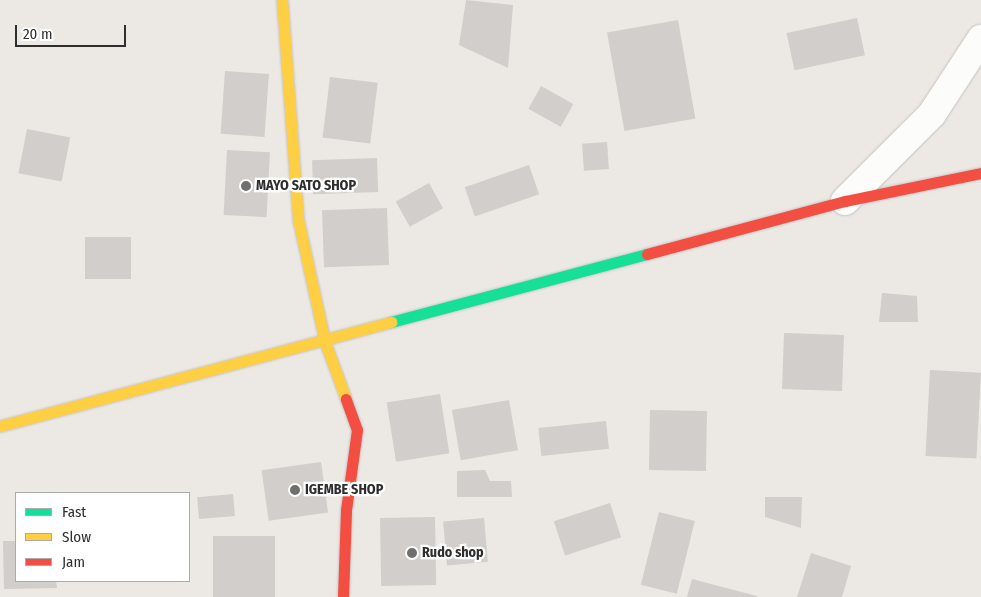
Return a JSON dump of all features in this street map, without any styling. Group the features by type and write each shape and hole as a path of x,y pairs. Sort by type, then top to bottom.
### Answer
{"main road":[{"path":"282,0 298,219 325,342 357,430 346,510 343,597"},
{"path":"0,426 325,342 845,201 981,173"}],"street":[{"path":"845,201 932,114 981,39"}],"building":[{"path":"466,0 513,5 508,68 459,45"},
{"path":"857,18 865,55 794,70 787,33"},
{"path":"678,20 695,118 624,131 607,33"},
{"path":"225,71 269,74 264,137 221,134"},
{"path":"330,77 378,83 370,143 323,138"},
{"path":"541,86 573,104 561,127 528,109"},
{"path":"27,129 70,137 62,182 18,173"},
{"path":"607,142 609,169 584,171 582,144"},
{"path":"227,150 270,152 267,217 224,215"},
{"path":"377,158 378,192 313,194 312,160"},
{"path":"529,165 539,194 475,216 465,187"},
{"path":"429,183 443,208 410,227 396,201"},
{"path":"387,208 389,265 324,267 322,210"},
{"path":"85,237 131,237 131,279 85,279"},
{"path":"882,293 917,296 918,322 879,322"},
{"path":"784,333 844,335 842,391 782,389"},
{"path":"930,370 981,373 976,459 925,456"},
{"path":"440,394 449,453 396,462 387,402"},
{"path":"509,400 518,450 461,460 452,410"},
{"path":"650,410 707,411 706,471 649,470"},
{"path":"606,421 609,449 541,456 538,428"},
{"path":"321,462 328,513 269,521 262,470"},
{"path":"485,470 490,481 511,481 512,497 457,497 457,471"},
{"path":"233,494 235,516 199,519 197,497"},
{"path":"765,497 802,497 801,528 765,517"},
{"path":"610,503 621,537 565,555 554,521"},
{"path":"659,512 695,521 677,594 641,585"},
{"path":"435,517 436,585 381,586 380,518"},
{"path":"484,518 488,562 447,565 443,522"},
{"path":"213,536 275,536 275,597 213,597"},
{"path":"3,541 15,541 15,582 56,582 57,588 4,589"},
{"path":"811,553 851,566 842,597 797,597"},
{"path":"692,579 757,596 757,597 687,597"}],"traffic: fast":[{"path":"391,322 647,254"}],"traffic: slow":[{"path":"282,0 298,219 325,342 346,399"},
{"path":"0,426 391,322"}],"traffic: jam":[{"path":"647,254 845,201 981,173"},
{"path":"343,597 346,510 357,430 346,399"}],"place":[{"name":"MAYO SATO SHOP","path":"246,186"},
{"name":"IGEMBE SHOP","path":"295,490"},
{"name":"Rudo shop","path":"412,553"}]}
